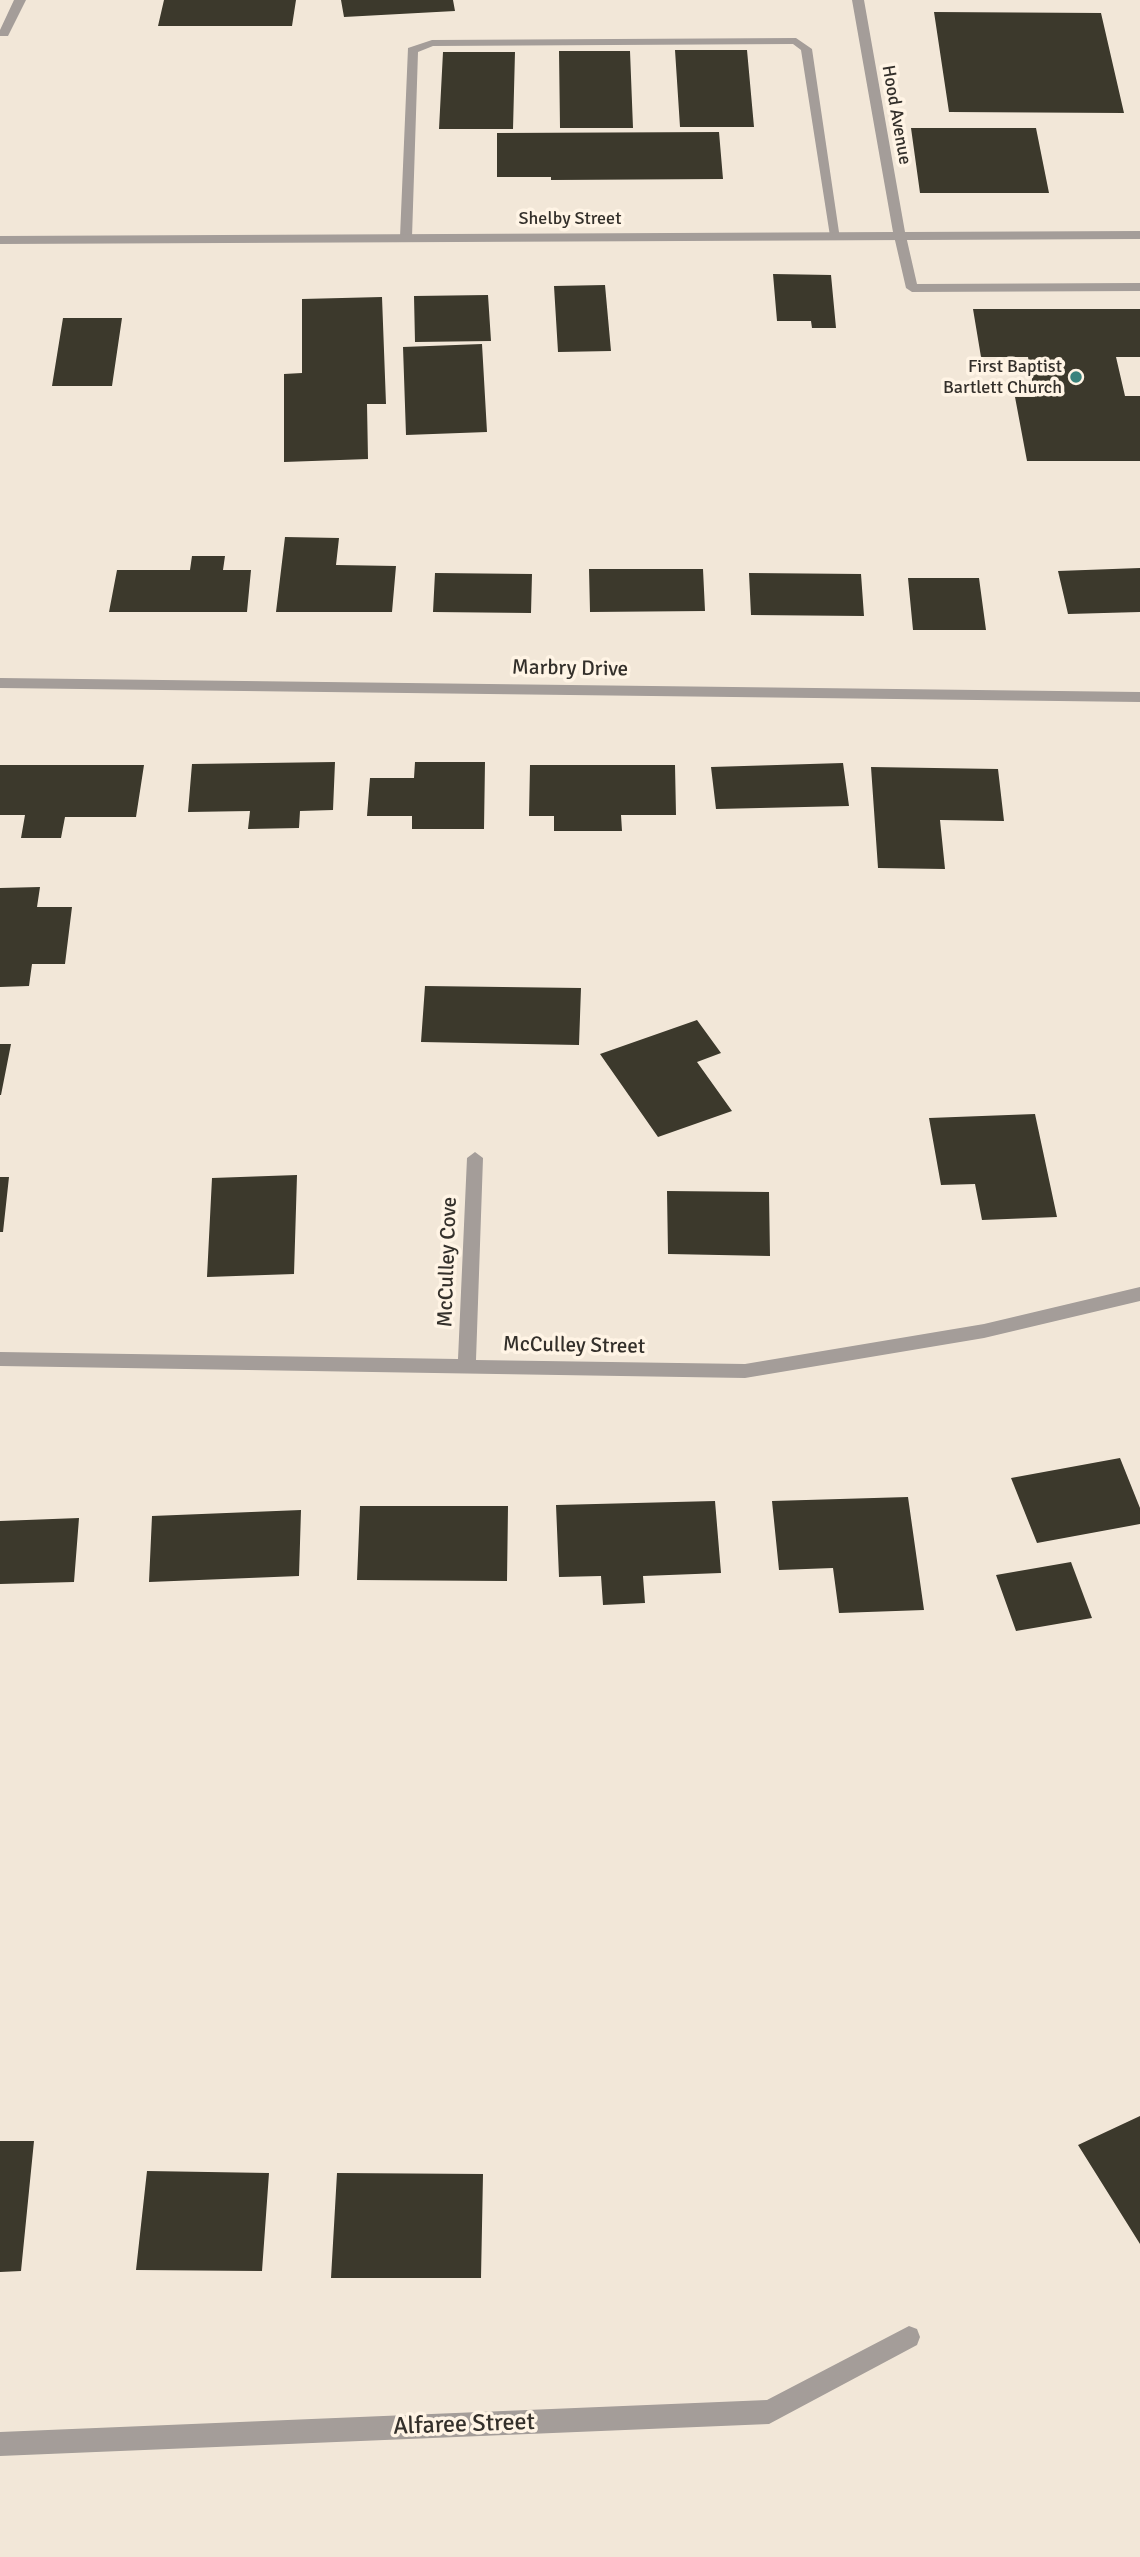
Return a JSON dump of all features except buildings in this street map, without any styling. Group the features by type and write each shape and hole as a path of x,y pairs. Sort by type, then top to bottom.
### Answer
{"street":[{"path":"0,33 4,33 20,0"},
{"name":"Hood Avenue","path":"858,0 900,236 912,288 1140,287"},
{"path":"406,237 411,50 432,43 796,41 806,49 836,236"},
{"name":"Shelby Street","path":"0,240 1140,235"},
{"name":"Marbry Drive","path":"0,684 1140,697"},
{"name":"McCulley Cove","path":"467,1367 475,1158"},
{"name":"McCulley Street","path":"0,1359 744,1371 985,1331 1140,1294"},
{"name":"Alfaree Street","path":"0,2444 769,2413 909,2337"}],"place":[{"name":"First Baptist Bartlett Church","path":"1076,377"}]}
